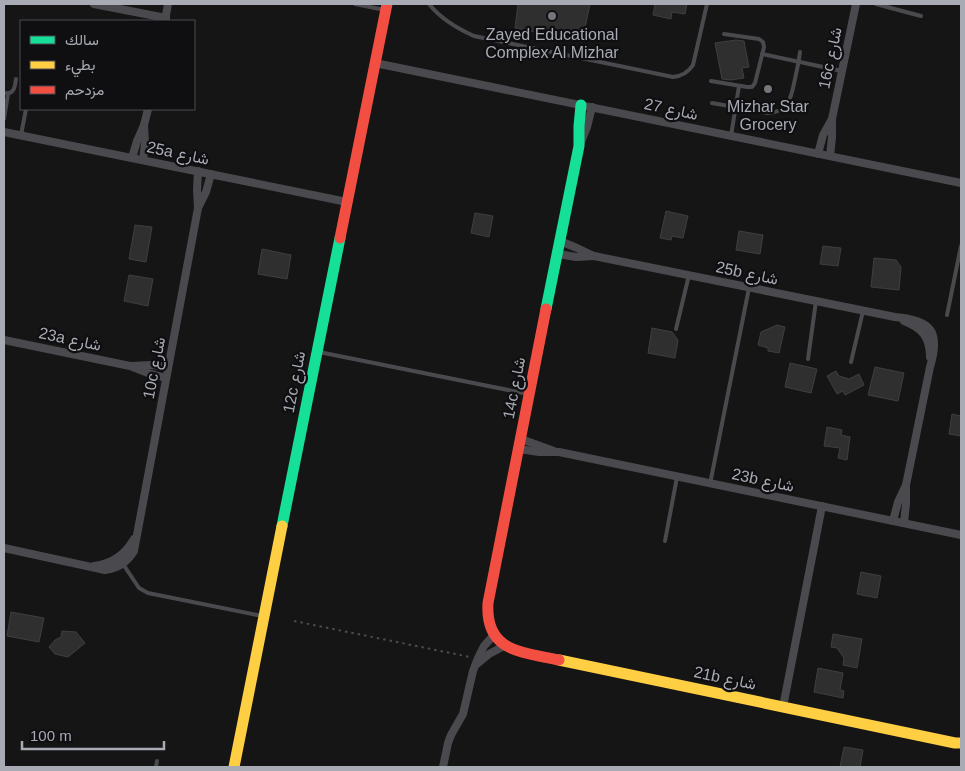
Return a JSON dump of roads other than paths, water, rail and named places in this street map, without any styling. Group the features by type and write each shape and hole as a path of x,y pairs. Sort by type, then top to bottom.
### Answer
{"street":[{"path":"94,4 165,20 168,4"},
{"name":"16c شارع","path":"830,156 832,119 856,4"},
{"name":"12c شارع","path":"234,767 386,7"},
{"name":"شارع 27","path":"375,63 961,183"},
{"name":"14c شارع","path":"494,635 488,622 487,609 579,146 579,126 587,106"},
{"path":"132,158 148,110"},
{"name":"16c شارع","path":"818,154 823,135 832,119"},
{"path":"143,160 145,143 144,125"},
{"name":"25a شارع","path":"4,132 347,202"},
{"name":"10c شارع","path":"198,171 196,190 198,208"},
{"name":"10c شارع","path":"121,561 131,556 137,539 198,208 206,192 211,174"},
{"name":"25b شارع","path":"560,241 594,256 895,317 918,328 926,337 930,349 930,367 906,485 904,523"},
{"name":"25b شارع","path":"558,254 576,257 594,256"},
{"name":"23a شارع","path":"4,340 130,366 166,378"},
{"name":"23a شارع","path":"130,366 151,365 168,367"},
{"name":"23b شارع","path":"520,444 538,452 558,452 961,535"},
{"name":"25b شارع","path":"894,521 898,502 906,485"},
{"path":"783,707 822,506"},
{"path":"4,548 87,566 121,561"},
{"path":"443,767 451,735 463,714 473,671 484,646 494,635"},
{"name":"21b شارع","path":"494,635 504,646 515,651 959,744"},
{"path":"477,662 504,646"}],"lane":[{"path":"355,4 386,7"},
{"path":"429,4 442,18 474,36 678,76 687,72 693,65 707,4"},
{"path":"876,4 921,16"},
{"path":"711,81 750,87 754,85 764,47 761,40 724,34"},
{"path":"712,103 768,113 782,109 791,98 800,52"},
{"path":"762,54 842,71"},
{"path":"4,119 6,94 14,90 16,79"},
{"path":"731,136 740,86"},
{"path":"21,135 26,110"},
{"path":"947,315 961,246"},
{"path":"676,329 688,275"},
{"path":"710,484 749,288"},
{"path":"808,359 816,301"},
{"path":"851,362 863,311"},
{"path":"317,351 530,394"},
{"path":"665,542 677,477"},
{"path":"121,561 140,588 148,593 264,616"},
{"path":"156,767 157,761"}],"place":[{"name":"Zayed Educational Complex Al Mizhar","path":"552,16"},
{"name":"Mizhar Star Grocery","path":"768,89"}]}
